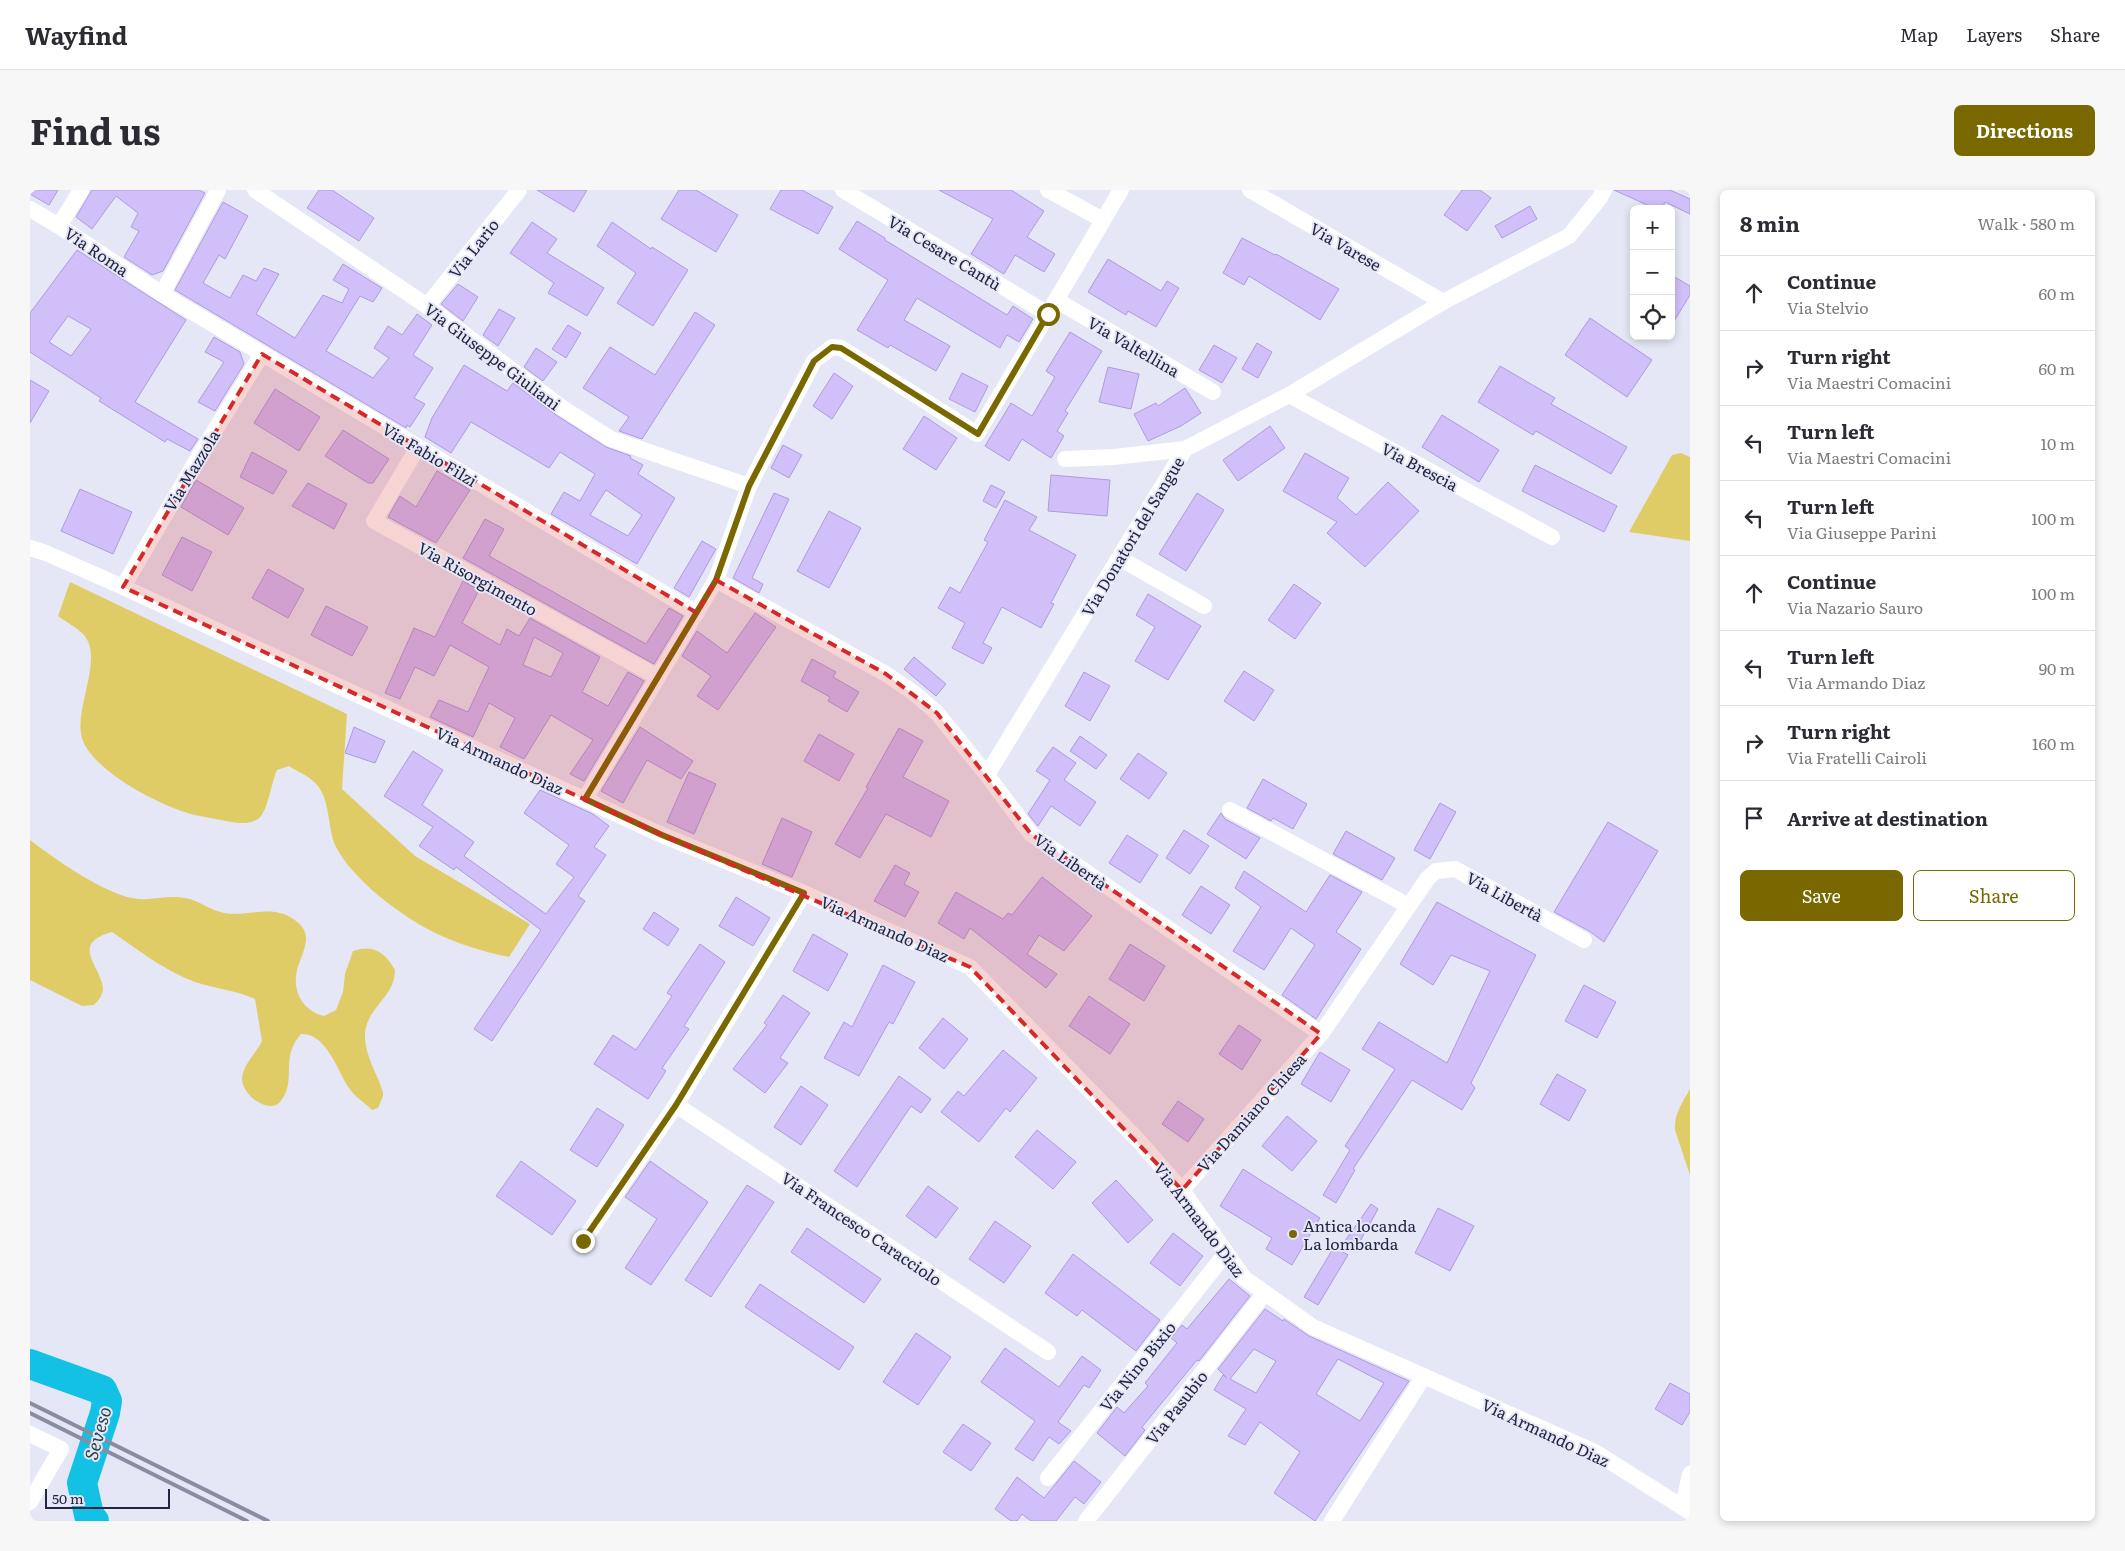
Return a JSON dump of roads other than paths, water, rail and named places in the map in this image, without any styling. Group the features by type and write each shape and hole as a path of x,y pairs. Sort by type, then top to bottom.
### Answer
{"street":[{"path":"59,226 81,190"},
{"path":"162,294 218,190"},
{"name":"Via Giuseppe Giuliani","path":"254,190 427,306 561,407 611,439 749,486"},
{"name":"Via Lario","path":"427,306 519,190"},
{"name":"Via Cesare Cantù","path":"843,190 1052,307"},
{"path":"1048,190 1103,220"},
{"path":"585,799 716,580 749,486 814,361 832,347 841,348 978,434 1121,190"},
{"name":"Via Varese","path":"1250,190 1443,302"},
{"name":"Via Donatori del Sangue","path":"988,775 1185,449 1289,395 1443,302 1569,236 1604,190"},
{"name":"Via Roma","path":"30,209 162,294"},
{"name":"Via Fabio Filzi","path":"162,294 697,614"},
{"name":"Via Valtellina","path":"1052,307 1213,392"},
{"name":"Via Mazzola","path":"123,587 198,458 262,354"},
{"name":"Via Brescia","path":"1289,395 1552,537"},
{"name":"Via Risorgimento","path":"418,447 374,521 658,677"},
{"path":"1066,459 1114,457 1185,449"},
{"name":"Via Armando Diaz","path":"30,548 46,553 123,587 662,835 804,893 970,967 1138,1140 1182,1190 1244,1278 1313,1327 1595,1452 1686,1510"},
{"path":"1119,558 1204,606"},
{"name":"Via Libertà","path":"716,580 886,674 914,693 937,713 988,775 1031,834 1321,1034 1428,878 1436,871 1455,869 1584,940"},
{"path":"1230,810 1409,906"},
{"path":"583,1241 676,1105 804,893"},
{"name":"Via Damiano Chiesa","path":"1182,1190 1321,1034"},
{"name":"Via Francesco Caracciolo","path":"676,1105 1048,1352"},
{"name":"Via Nino Bixio","path":"1048,1478 1226,1254"},
{"name":"Via Pasubio","path":"1086,1521 1265,1293"},
{"path":"1332,1521 1424,1376"},
{"path":"30,1434 61,1449 30,1502"},
{"path":"1686,1510 1690,1474"}],"waterway":[{"name":"Seveso","path":"30,1364 102,1390 107,1401 105,1413 82,1483 89,1515 94,1521"}],"railway":[{"path":"30,1403 268,1521"},
{"path":"30,1413 247,1521"}],"place":[{"name":"Antica locanda La lombarda","path":"1293,1234"}]}
